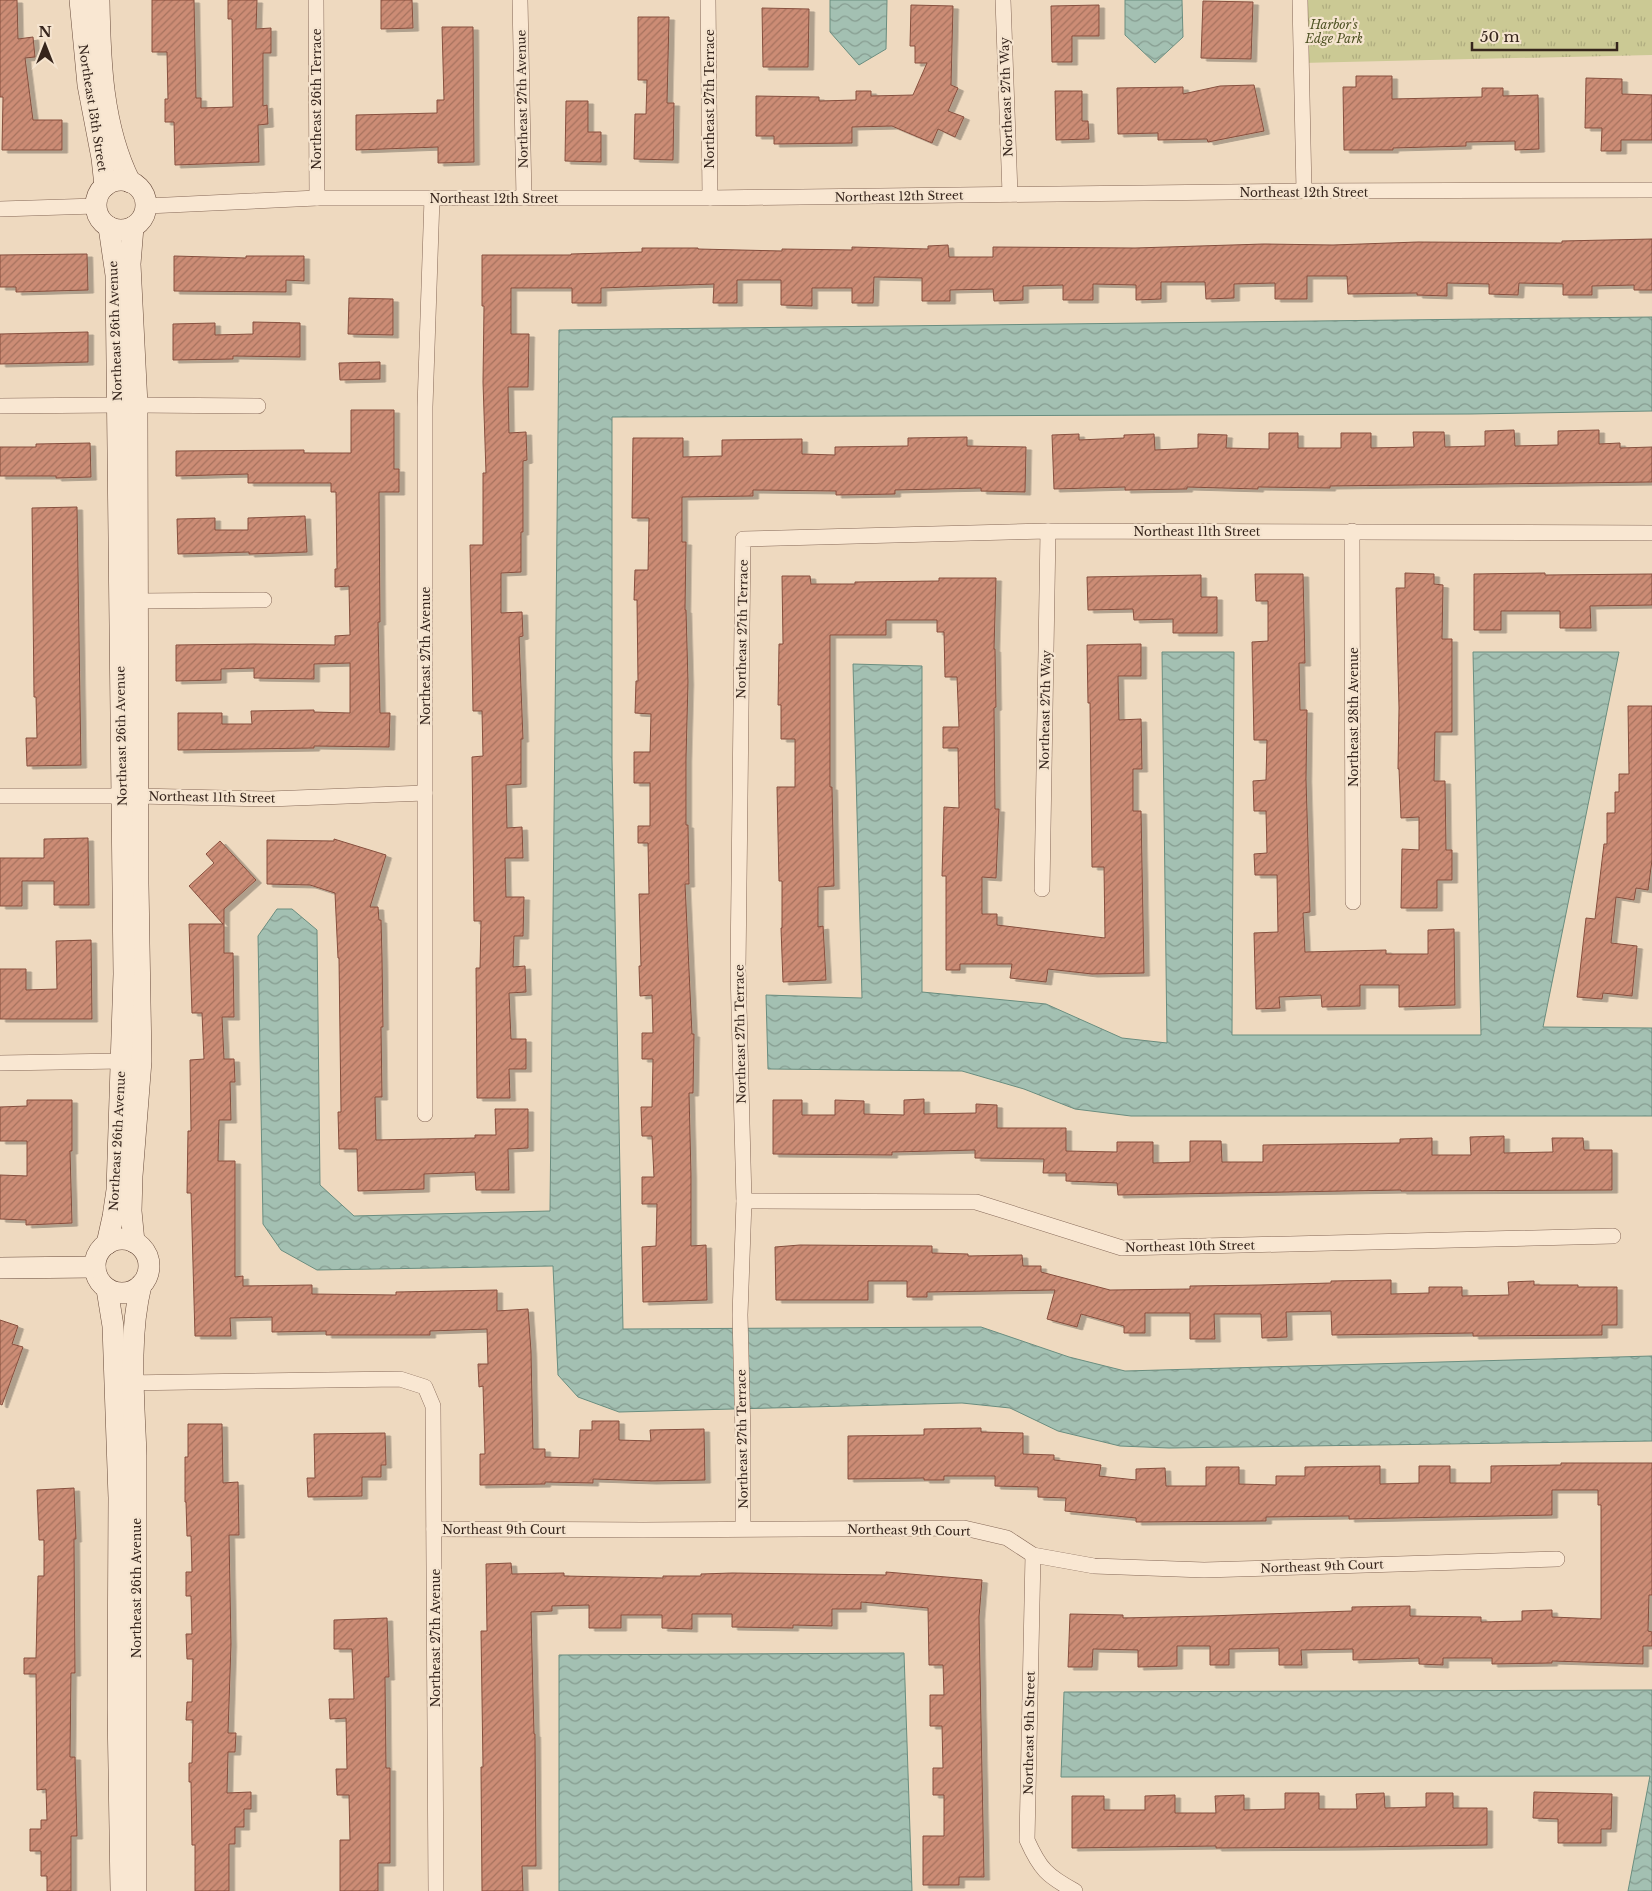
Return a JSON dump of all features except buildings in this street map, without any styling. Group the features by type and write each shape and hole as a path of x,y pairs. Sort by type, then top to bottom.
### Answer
{"street":[{"name":"Northeast 13th Street","path":"80,0 88,85 102,158 105,186"},
{"path":"99,0 105,95 112,136 130,182"},
{"name":"Northeast 26th Terrace","path":"316,0 317,198"},
{"name":"Northeast 27th Avenue","path":"520,0 524,198"},
{"name":"Northeast 27th Terrace","path":"708,0 710,198"},
{"name":"Northeast 27th Way","path":"1003,0 1010,194"},
{"path":"1300,0 1304,191"},
{"path":"117,180 130,182 141,189 146,197 147,206 145,214 140,222 133,227 126,230 117,230 109,227 98,215 97,197 108,183 117,180"},
{"name":"Northeast 12th Street","path":"147,206 317,198 710,198 1304,191 1652,190"},
{"name":"Northeast 27th Avenue","path":"425,1114 425,408 432,198"},
{"path":"0,209 96,206"},
{"name":"Northeast 26th Avenue","path":"109,227 116,275 127,405 138,600 130,796"},
{"name":"Northeast 26th Avenue","path":"107,1244 113,1217 131,1061 127,405 130,264 133,227"},
{"path":"0,406 127,405"},
{"name":"Northeast 26th Avenue","path":"127,405 258,406"},
{"name":"Northeast 28th Avenue","path":"1352,531 1354,902"},
{"name":"Northeast 27th Way","path":"1042,889 1048,532"},
{"name":"Northeast 11th Street","path":"743,539 1048,532 1652,532"},
{"name":"Northeast 27th Terrace","path":"743,539 738,969 744,1201 740,1315 743,1528"},
{"path":"138,600 264,600"},
{"name":"Northeast 11th Street","path":"0,796 269,799 425,793"},
{"path":"0,1063 131,1061 131,1211 134,1242"},
{"name":"Northeast 10th Street","path":"744,1201 976,1202 1122,1248 1613,1236"},
{"path":"117,1240 134,1242 142,1248 147,1257 149,1267 147,1277 141,1285 123,1293 107,1289 96,1275 95,1267 98,1252 107,1244 117,1240"},
{"path":"0,1268 95,1267"},
{"name":"Northeast 26th Avenue","path":"121,1891 118,1708 119,1498 124,1383 141,1285"},
{"name":"Northeast 26th Avenue","path":"107,1289 136,1455 136,1891"},
{"name":"Northeast 27th Avenue","path":"124,1383 400,1379 425,1387 433,1406 436,1891"},
{"name":"Northeast 9th Court","path":"434,1528 644,1530 964,1528 1007,1538 1033,1555 1094,1566 1204,1570 1557,1559"},
{"name":"Northeast 9th Street","path":"1033,1555 1027,1840 1036,1861 1054,1879 1075,1891"}],"green space":[{"name":"Harbor's Edge Park","path":"1304,0 1652,0 1652,55 1301,63"}],"water":[{"path":"830,0 887,0 886,49 859,65 830,32"},
{"path":"1125,0 1182,0 1183,37 1155,63 1125,35"},
{"path":"1652,317 1652,411 1470,414 612,417 612,759 623,1329 981,1327 1069,1357 1125,1371 1652,1356 1652,1441 1169,1448 1120,1446 1058,1431 1010,1408 962,1403 619,1412 578,1397 558,1375 553,1266 317,1270 281,1250 263,1224 258,936 277,909 292,909 317,930 320,1185 354,1216 550,1211 559,330"},
{"path":"1162,652 1234,652 1232,1035 1481,1035 1473,652 1619,652 1543,1027 1652,1028 1652,1116 1131,1116 1075,1109 1024,1089 962,1071 768,1069 766,995 862,998 853,664 922,666 922,992 1046,1004 1122,1038 1167,1043"},
{"path":"904,1653 912,1891 559,1891 559,1655"},
{"path":"1652,1690 1652,1891 1628,1891 1650,1776 1061,1777 1064,1692"}]}
